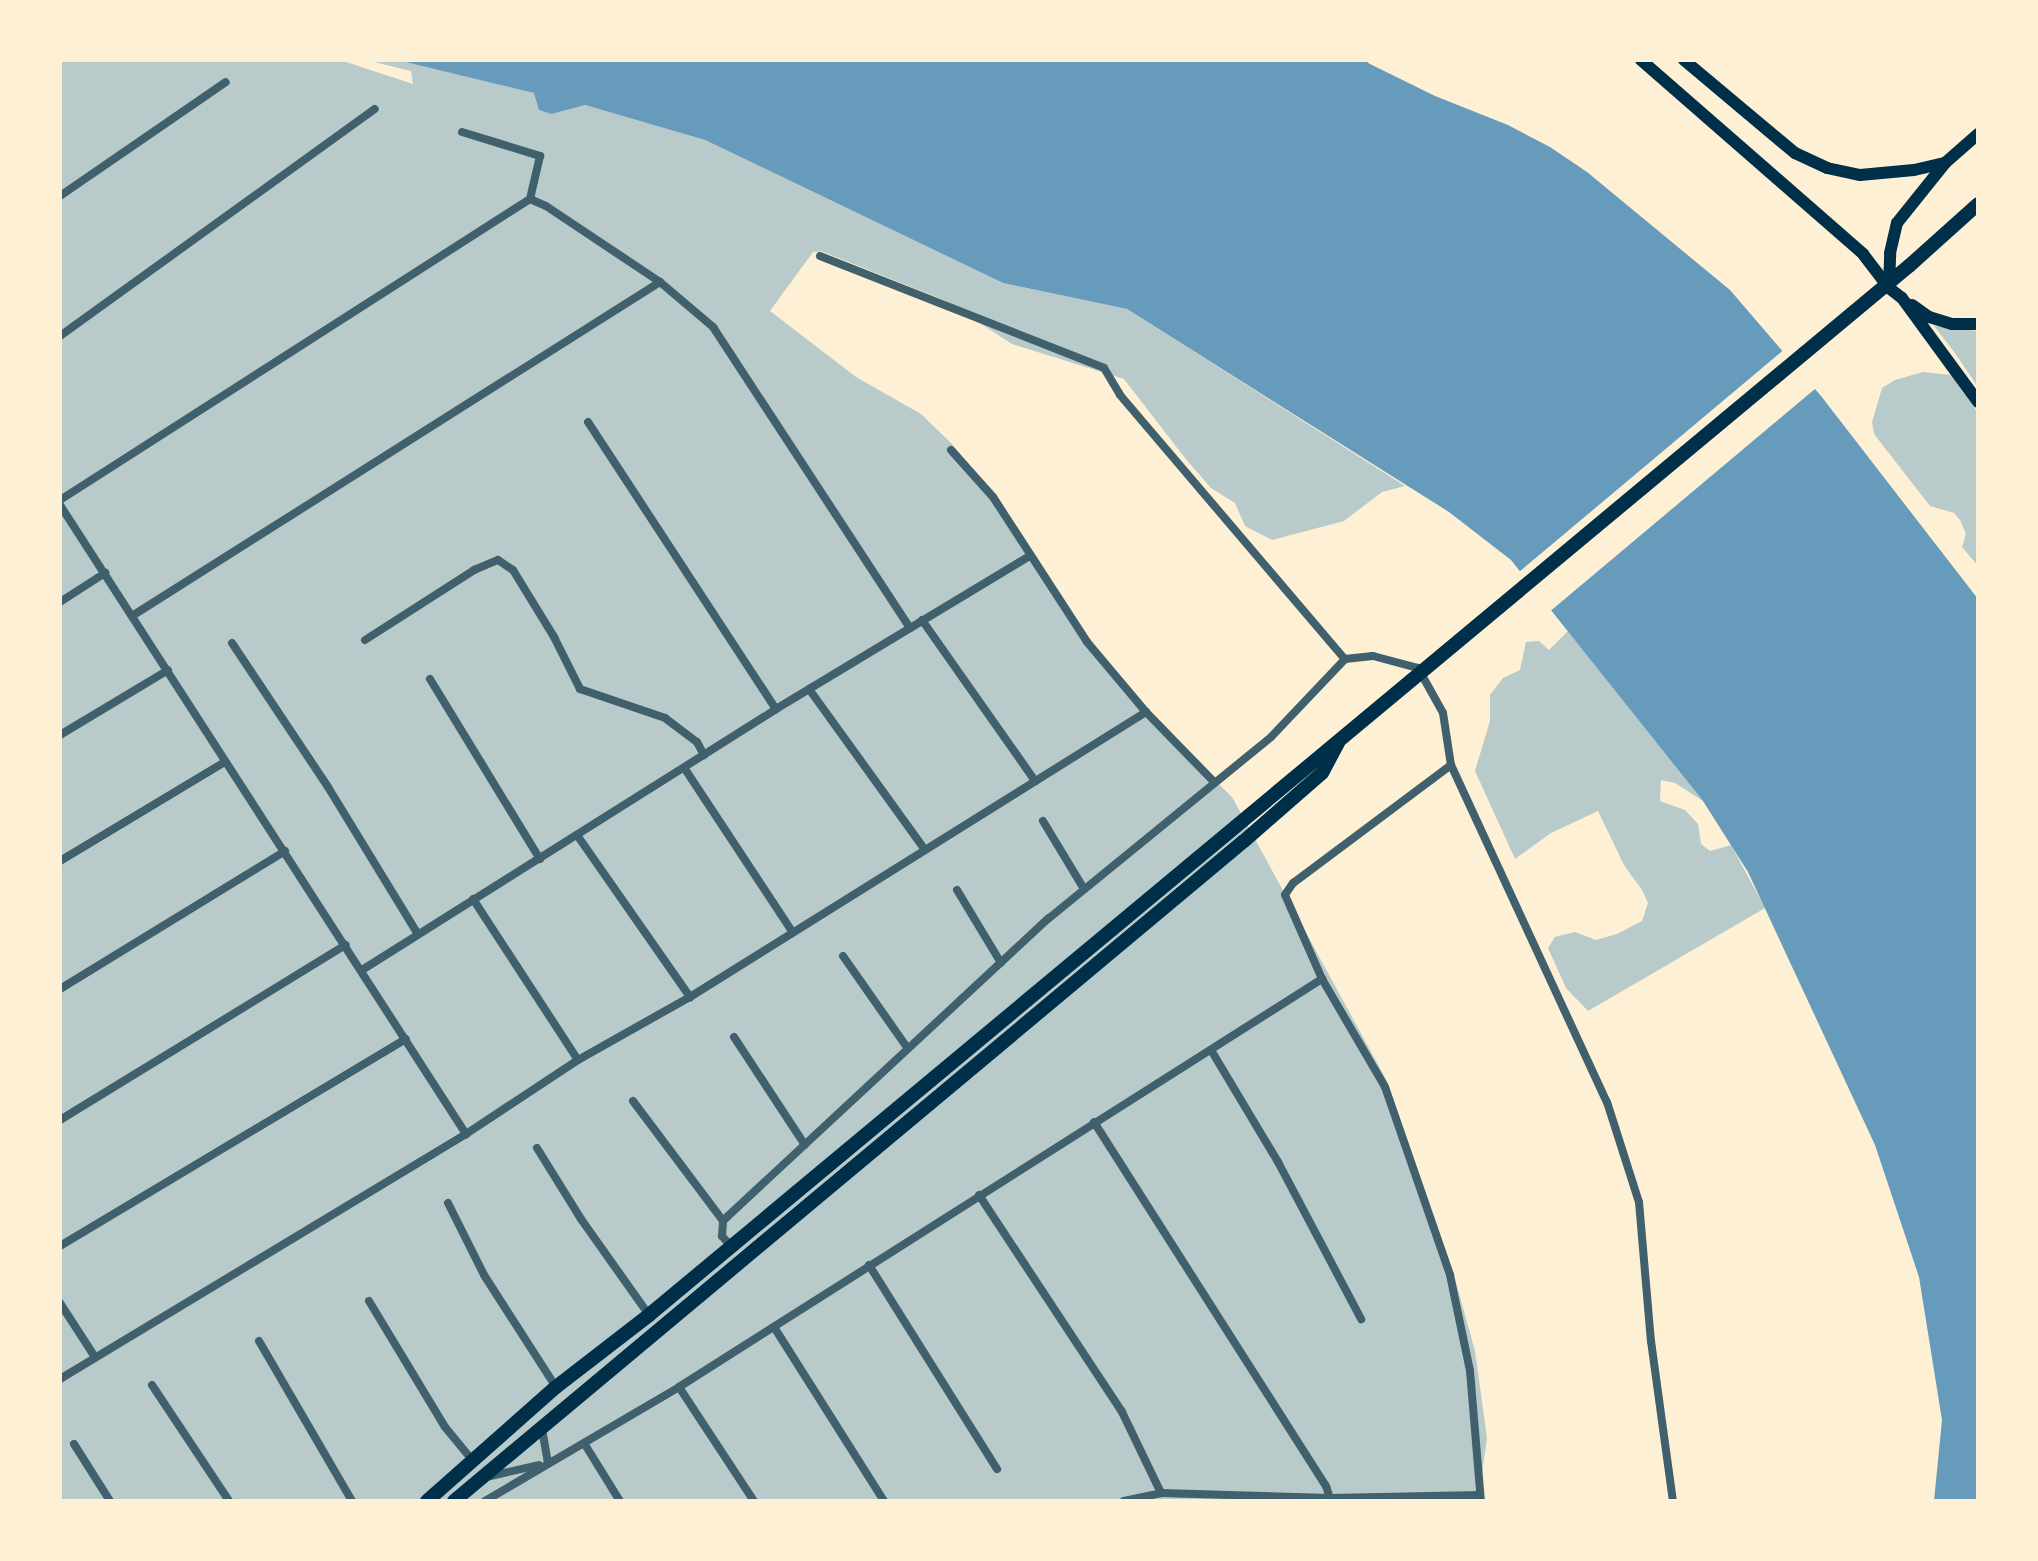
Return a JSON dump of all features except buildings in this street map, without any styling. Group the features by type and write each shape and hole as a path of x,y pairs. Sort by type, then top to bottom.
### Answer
{"highway":[{"path":"427,1501 556,1387 649,1315 1909,266 1978,204"},
{"path":"454,1501 1300,793 1322,773 1342,736"}],"main road":[{"path":"1641,60 1863,254 1889,288 1929,317 1952,324 1978,324"},
{"path":"1684,60 1795,153 1827,168 1860,175 1893,174 1945,163"},
{"path":"1889,288 1890,253 1897,223 1945,163 1978,134"},
{"path":"1902,298 1978,402"}],"street":[{"path":"60,196 226,82"},
{"path":"60,336 375,109"},
{"path":"462,132 540,156 530,199 60,503 466,1134"},
{"path":"530,199 546,206 660,282 713,327 910,628"},
{"path":"820,256 1104,368 1120,395 1345,659"},
{"path":"132,616 660,282"},
{"path":"588,422 776,709"},
{"path":"951,450 993,497 1087,642 1146,712 1213,781"},
{"path":"362,970 776,709 1030,556"},
{"path":"365,640 474,570 498,560 513,570 554,637 580,689 665,718 697,742 704,755"},
{"path":"60,602 105,573"},
{"path":"922,620 1035,781"},
{"path":"232,643 328,787 417,933"},
{"path":"723,1221 1084,889 1213,781 1271,737 1345,659 1373,656 1418,668 1443,713 1451,765 1607,1102 1639,1202 1651,1341 1673,1501"},
{"path":"60,735 168,670"},
{"path":"430,679 540,859"},
{"path":"809,689 925,850"},
{"path":"60,1379 466,1134 578,1060 690,997 1146,712"},
{"path":"60,861 225,762"},
{"path":"1124,1501 1161,1493 1330,1498 1480,1495 1470,1371 1450,1275 1385,1087 1322,979 1285,895 1293,883 1451,765"},
{"path":"685,769 793,933"},
{"path":"1043,821 1084,889"},
{"path":"577,835 690,997"},
{"path":"60,989 285,851"},
{"path":"957,890 1001,963"},
{"path":"473,899 578,1060"},
{"path":"60,1120 346,945"},
{"path":"843,956 908,1049"},
{"path":"485,1501 679,1387 1322,979"},
{"path":"734,1037 805,1145"},
{"path":"60,1246 406,1039"},
{"path":"1211,1050 1278,1162 1361,1319"},
{"path":"633,1101 723,1221 722,1236 730,1245"},
{"path":"1094,1122 1326,1486 1330,1498"},
{"path":"537,1148 581,1219 649,1315"},
{"path":"979,1195 1122,1412 1161,1493"},
{"path":"448,1203 484,1275 556,1387"},
{"path":"869,1265 997,1469"},
{"path":"369,1301 445,1427 473,1461"},
{"path":"60,1303 95,1357"},
{"path":"774,1327 884,1501"},
{"path":"259,1341 352,1501"},
{"path":"152,1385 229,1501"},
{"path":"679,1387 754,1501"},
{"path":"542,1428 548,1463"},
{"path":"584,1443 620,1501"},
{"path":"74,1444 110,1501"},
{"path":"482,1478 548,1463"}],"shaded area":[{"path":"60,60 340,60 413,84 411,71 366,60 397,60 535,93 552,114 585,105 705,140 1003,283 1127,309 1405,486 1382,492 1344,521 1272,540 1245,526 1235,503 1211,488 1124,379 1012,344 944,300 821,251 813,252 770,311 856,377 921,414 951,443 995,495 1090,639 1144,704 1146,712 1232,797 1387,1081 1455,1279 1475,1351 1487,1438 1478,1501 60,1501"},
{"path":"1934,326 1978,331 1978,387 1955,353"},
{"path":"1923,372 1951,375 1978,413 1978,566 1962,547 1966,534 1960,520 1954,513 1930,506 1874,434 1872,422 1882,388 1895,380"},
{"path":"1568,631 1703,801 1675,783 1661,780 1660,801 1685,810 1698,824 1701,844 1710,851 1731,845 1765,908 1588,1011 1566,988 1548,948 1555,937 1575,932 1596,940 1617,934 1642,921 1648,903 1642,890 1624,865 1598,811 1551,833 1515,859 1475,771 1490,721 1490,695 1503,678 1520,670 1526,642 1539,641 1549,650"}],"water":[{"path":"397,60 1369,60 1368,63 1435,96 1508,125 1550,147 1587,172 1730,290 1821,396 1978,599 1978,1501 1934,1501 1942,1420 1919,1277 1875,1145 1748,872 1703,801 1511,560 1449,512 1127,309 1003,283 705,140 585,105 552,114 539,110 534,93"}],"pier":[{"path":"1786,348 1818,386 1549,612 1517,574"}]}
